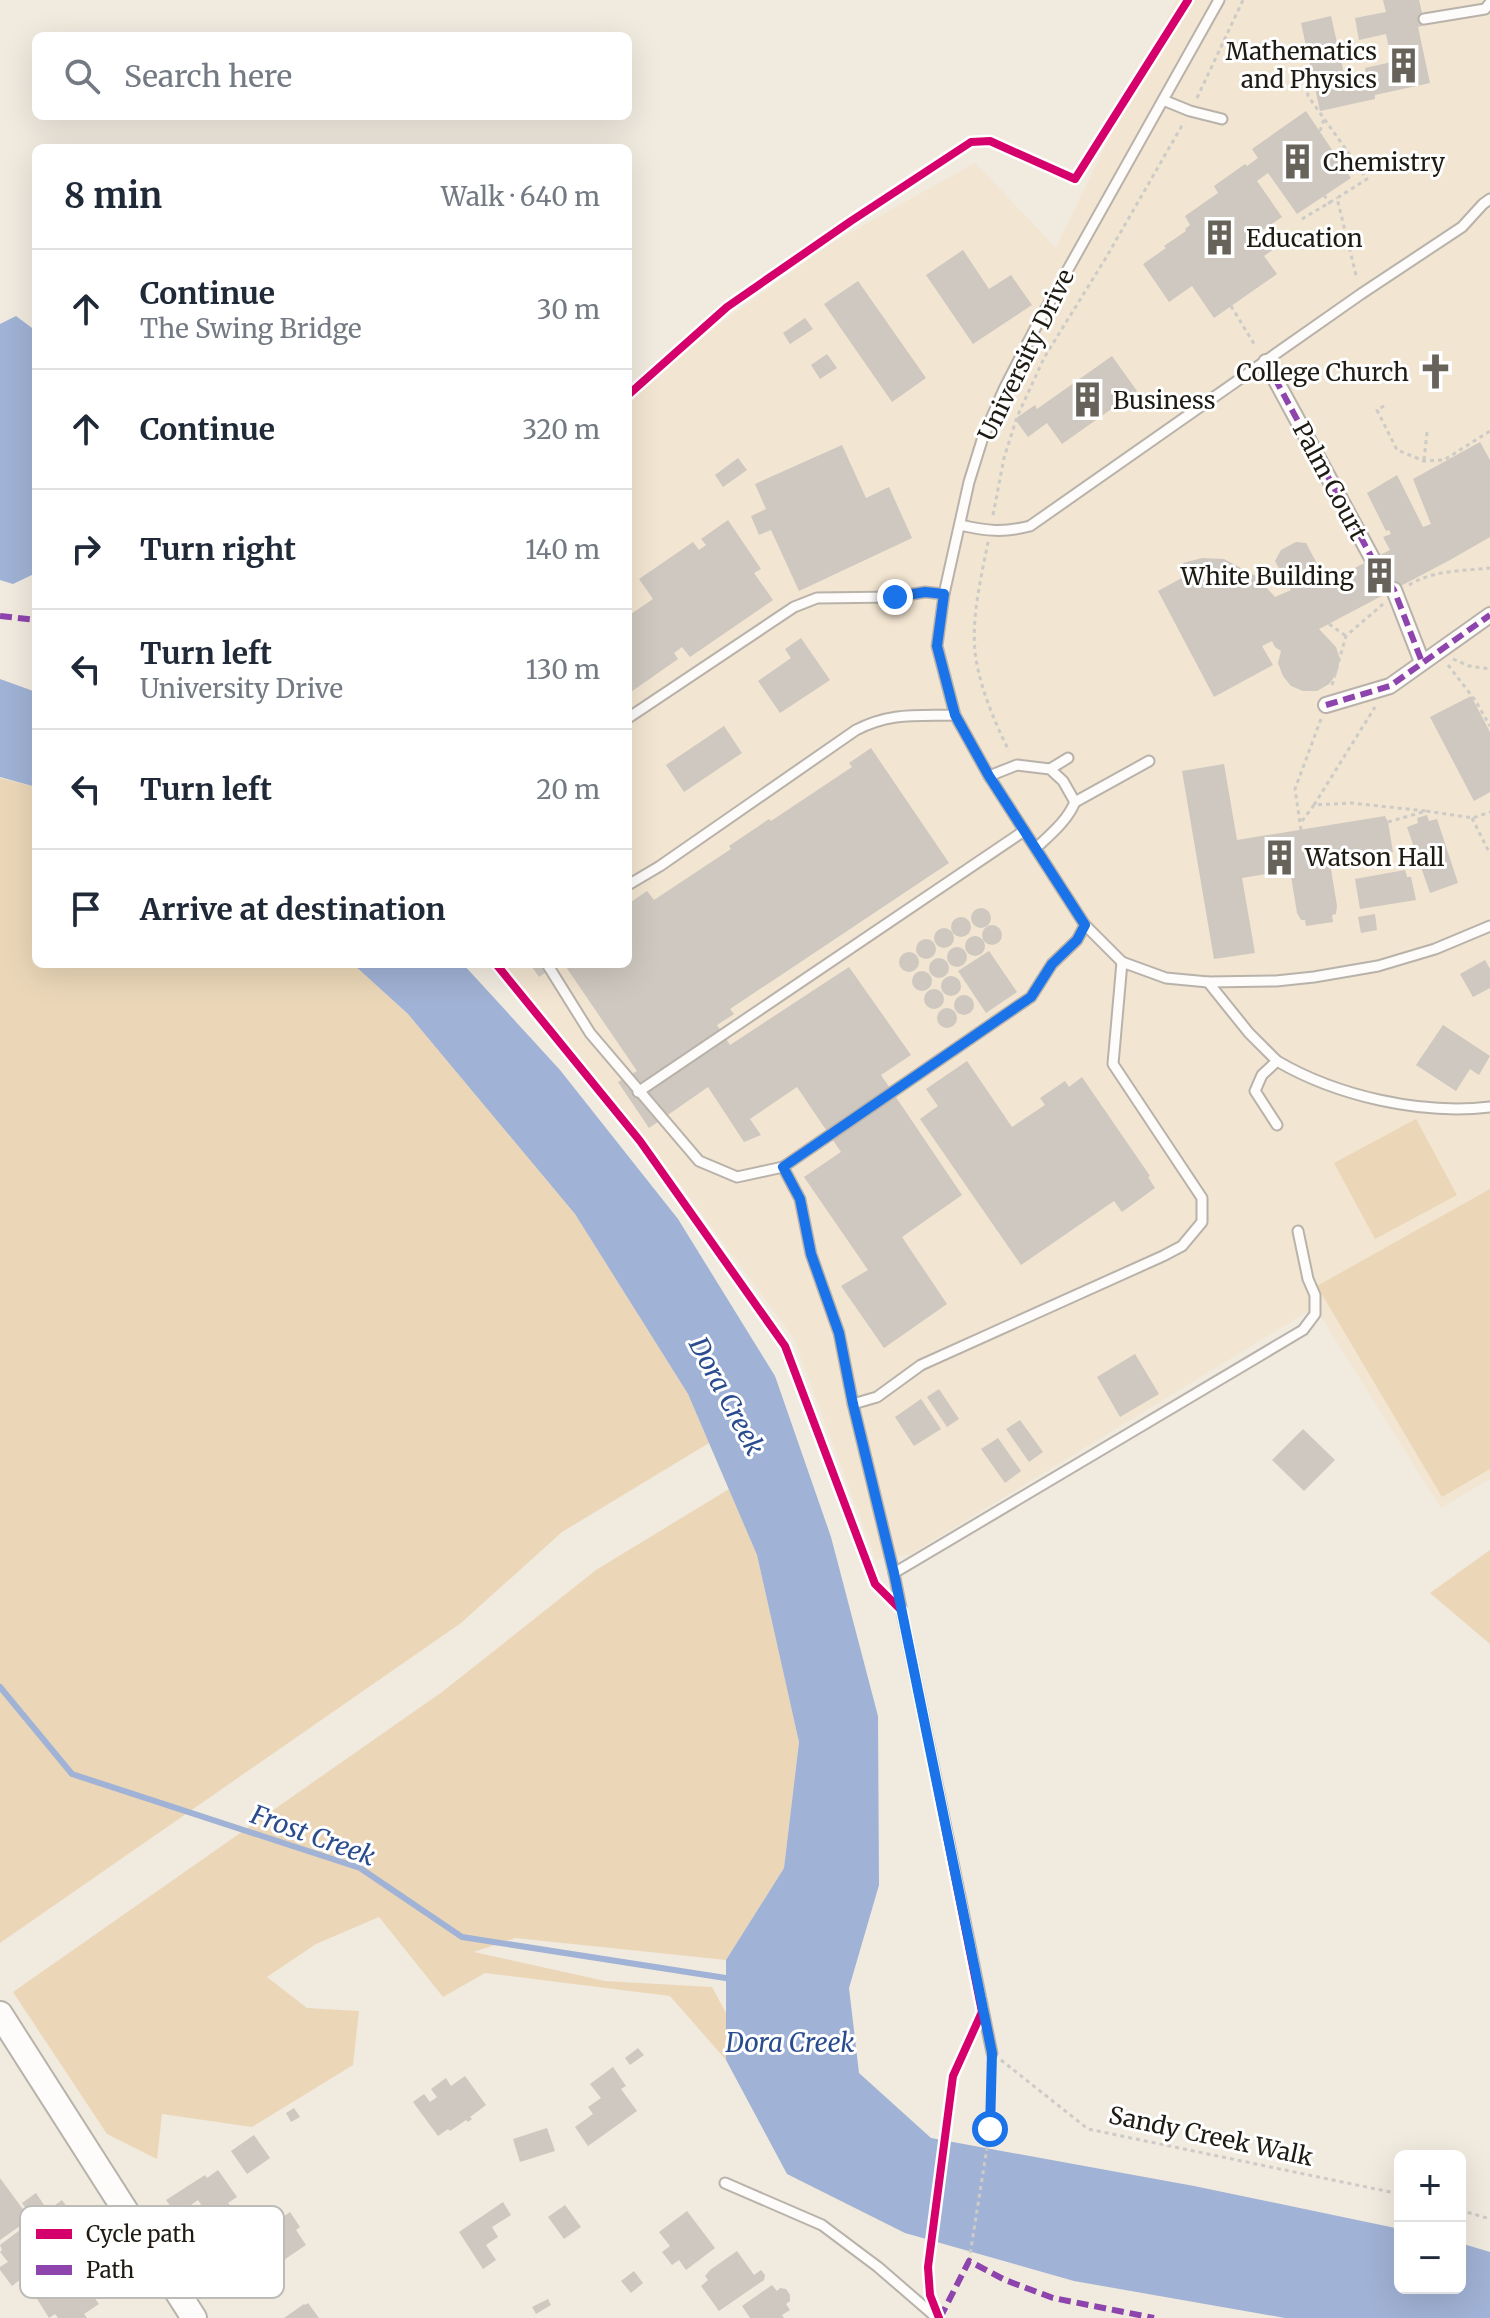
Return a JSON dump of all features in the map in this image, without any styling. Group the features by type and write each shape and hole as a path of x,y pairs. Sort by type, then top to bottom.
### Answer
{"main road":[{"path":"0,2014 123,2206"},
{"path":"181,2298 194,2318"}],"street":[{"name":"Palm Court","path":"1266,362 1372,558"},
{"path":"1395,591 1422,662"},
{"path":"1326,705 1388,686 1490,615"}],"lane":[{"name":"University Drive","path":"1219,0 1039,321 983,437 969,482 944,594 937,646 955,715 989,776 1085,925 1122,962 1166,978 1208,982 1276,981 1378,966 1435,949 1490,926"},
{"path":"1424,19 1485,9 1490,3"},
{"path":"1163,100 1222,119"},
{"path":"960,525 1009,532 1030,526 1462,227 1490,199"},
{"path":"632,715 794,607 817,598 895,597 925,592 944,594"},
{"path":"632,883 877,719 955,715"},
{"path":"1050,769 1068,758"},
{"path":"1036,848 1071,812 1075,802 1149,761"},
{"path":"989,776 1017,765 1050,769 1063,781 1075,802"},
{"path":"638,1092 1024,831"},
{"path":"549,968 590,1033 699,1161 737,1177 783,1167 1031,997 1052,964 1077,940 1085,925"},
{"path":"853,1404 877,1397 921,1365 1163,1256 1182,1246 1202,1222 1202,1198 1113,1064 1122,962"},
{"path":"1208,982 1249,1033 1277,1061 1305,1077 1392,1102 1464,1110 1490,1107"},
{"path":"1277,1061 1262,1075 1255,1091 1277,1125"},
{"path":"783,1167 800,1199 811,1254 839,1333 894,1573 992,2053"},
{"path":"894,1573 1303,1330 1315,1314 1315,1295 1308,1279 1298,1231"},
{"path":"725,2183 822,2225 878,2267 937,2318"}],"path":[{"path":"1017,765 985,693 976,657 976,611 1004,458 1017,417 1044,358 1190,111 1243,0"},
{"path":"1302,219 1367,179 1308,96 1307,84 1314,82"},
{"path":"1320,131 1324,119"},
{"path":"1324,195 1330,204"},
{"path":"1337,198 1361,294"},
{"path":"1231,306 1266,362"},
{"path":"1384,406 1377,410 1397,450 1424,461 1444,460 1490,431"},
{"path":"1424,461 1427,432"},
{"path":"1395,591 1421,578 1443,572 1490,568"},
{"path":"1434,569 1443,572"},
{"path":"1329,624 1346,636"},
{"path":"1439,652 1469,666 1490,669"},
{"path":"1439,652 1475,700 1490,726"},
{"path":"1300,823 1388,686"},
{"path":"1314,805 1351,803 1472,818 1490,812"},
{"path":"1388,822 1426,811"},
{"path":"1472,818 1490,854"},
{"path":"969,2261 990,2129 992,2053"},
{"path":"1466,2212 1490,2219"}],"shaded area":[{"path":"1176,0 1490,0 1490,1479 1441,1508 1315,1307 911,1554 876,1560 793,1337 650,1144 506,968 632,968 632,387 830,244 975,163 1056,248"},
{"path":"0,778 32,786 32,968 357,968 408,1014 575,1214 688,1394 709,1443 562,1532 461,1623 0,1943"},
{"path":"1416,1119 1457,1195 1375,1239 1334,1163"},
{"path":"1490,1189 1490,1469 1442,1497 1317,1286"},
{"path":"729,1489 757,1555 799,1741 784,1868 726,1960 515,1938 474,1952 605,1981 712,1987 726,2013 726,2060 670,1996 485,1973 443,1997 379,1917 316,1944 267,1977 307,2008 359,2011 353,2065 252,2127 162,2114 157,2159 107,2134 13,1992 442,1692 596,1570"},
{"path":"1490,1550 1490,1644 1430,1593"}],"water":[{"path":"16,316 32,328 32,575 13,584 0,580 0,324"},
{"path":"0,679 32,691 32,786 0,777"},
{"name":"Dora Creek","path":"357,968 467,968 560,1070 678,1219 775,1376 831,1537 878,1716 879,1885 849,1988 859,2073 931,2138 1194,2186 1394,2228 1394,2294 1466,2294 1466,2245 1490,2252 1490,2318 1285,2318 1074,2281 905,2233 787,2174 726,2060 726,1960 784,1868 799,1742 757,1555 688,1394 575,1214 408,1014"}],"building":[{"name":"Mathematics and Physics","path":"1383,0 1419,0 1425,25 1418,27 1430,83 1320,111 1301,23 1331,16 1345,78 1366,73 1365,68 1392,62 1386,34 1359,40 1355,18 1386,12"},
{"name":"Education","path":"1306,111 1351,178 1297,214 1268,173 1257,181 1282,217 1261,231 1274,249 1264,256 1277,274 1214,318 1192,286 1169,302 1143,264 1186,231 1190,225 1185,216 1218,193 1214,186 1258,158 1252,149"},
{"path":"963,250 989,289 1011,275 1032,305 973,344 926,275"},
{"path":"858,281 926,378 892,402 824,304"},
{"path":"805,318 813,329 790,344 783,333"},
{"path":"827,354 837,368 820,379 811,365"},
{"name":"Business","path":"1112,356 1137,391 1062,444 1047,423 1028,437 1015,419 1035,405 1037,409"},
{"path":"1480,442 1490,460 1490,537 1319,629 1336,647 1340,659 1337,673 1329,684 1317,691 1303,691 1291,686 1278,663 1281,651 1272,641 1262,646 1273,665 1214,697 1158,591 1189,574 1183,563 1202,558 1224,559 1256,576 1275,597 1291,590 1275,561 1281,550 1296,542 1306,543 1322,573 1331,568 1335,578 1390,550 1383,537 1391,534 1389,530 1386,531 1367,493 1397,475 1423,527 1431,524 1413,479"},
{"path":"842,445 866,498 889,487 912,538 799,591 771,530 759,535 751,516 766,509 755,484"},
{"path":"738,458 747,470 723,487 715,475"},
{"path":"728,520 761,569 754,573 773,600 690,657 682,647 674,653 678,659 632,691 632,613 653,599 639,579 693,542 699,550 706,545 701,539"},
{"path":"801,638 830,680 780,713 758,681 791,658 785,649"},
{"path":"1471,696 1490,732 1490,792 1474,801 1430,717"},
{"path":"724,726 742,753 684,792 666,765"},
{"path":"871,748 949,863 730,1009 734,1014 717,1025 730,1045 849,967 911,1055 881,1075 962,1195 902,1237 947,1304 884,1348 841,1286 868,1270 804,1177 841,1152 797,1087 750,1119 761,1135 744,1142 708,1087 649,1128 618,1082 637,1071 567,968 632,968 632,901 647,891 654,900 731,849 729,846 769,819 771,821 852,767 849,763"},
{"name":"Watson Hall","path":"1224,764 1237,840 1385,816 1393,852 1330,863 1337,906 1336,914 1332,915 1333,922 1306,926 1305,920 1301,920 1297,913 1290,870 1242,878 1255,953 1214,959 1182,771"},
{"path":"1427,815 1429,821 1437,819 1458,883 1430,893 1407,827 1418,823 1417,818"},
{"path":"1405,870 1407,877 1411,877 1416,900 1360,909 1355,879"},
{"path":"981,908 988,911 991,918 988,925 981,928 974,925 971,918 974,911"},
{"path":"1375,914 1377,930 1361,933 1358,917"},
{"path":"961,917 968,920 971,927 968,934 961,937 954,934 951,927 954,920"},
{"path":"992,925 999,928 1002,935 999,942 992,945 985,942 982,935 985,928"},
{"path":"944,928 951,931 954,938 951,945 944,948 937,945 934,938 937,931"},
{"path":"975,936 982,939 985,946 982,953 975,956 968,953 965,946 968,939"},
{"path":"926,939 933,942 936,949 933,956 926,959 919,956 916,949 919,942"},
{"path":"957,947 964,950 967,957 964,964 957,967 950,964 947,957 950,950"},
{"path":"989,951 1017,992 986,1013 958,971"},
{"path":"909,952 916,955 919,962 916,969 909,972 902,969 899,962 902,955"},
{"path":"939,958 946,961 949,968 946,975 939,978 932,975 929,968 932,961"},
{"path":"1485,960 1490,969 1490,988 1473,997 1460,974"},
{"path":"533,968 552,968 539,977"},
{"path":"922,971 929,974 932,981 929,988 922,991 915,988 912,981 915,974"},
{"path":"951,976 958,979 961,986 958,993 951,996 944,993 941,986 944,979"},
{"path":"934,989 941,992 944,999 941,1006 934,1009 927,1006 924,999 927,992"},
{"path":"964,995 971,998 974,1005 971,1012 964,1015 957,1012 954,1005 957,998"},
{"path":"947,1008 954,1011 957,1018 954,1025 947,1028 940,1025 937,1018 940,1011"},
{"path":"1443,1025 1490,1056 1479,1075 1470,1069 1456,1091 1416,1065"},
{"path":"967,1061 1012,1127 1045,1105 1040,1098 1065,1081 1069,1087 1082,1077 1150,1176 1155,1188 1122,1212 1114,1201 1021,1265 920,1119 938,1106 926,1089"},
{"path":"1135,1354 1159,1394 1120,1417 1097,1377"},
{"path":"939,1389 959,1419 947,1427 927,1397"},
{"path":"921,1399 941,1429 914,1446 895,1417"},
{"path":"1020,1420 1043,1452 1029,1462 1006,1429"},
{"path":"1303,1429 1335,1460 1304,1491 1272,1460"},
{"path":"998,1438 1021,1471 1005,1483 981,1449"},
{"path":"638,2048 644,2055 630,2065 625,2058"},
{"path":"613,2067 626,2086 621,2089 637,2111 588,2146 575,2127 593,2114 588,2107 601,2098 590,2084"},
{"path":"465,2076 486,2105 468,2122 466,2120 438,2136 413,2102 424,2094 430,2102 437,2097 431,2089 446,2078 451,2086"},
{"path":"294,2108 300,2117 291,2122 286,2113"},
{"path":"547,2128 555,2151 520,2162 513,2139"},
{"path":"254,2135 270,2158 247,2174 231,2151"},
{"path":"218,2170 237,2197 228,2203 231,2206 202,2206 198,2200 190,2206 170,2206 166,2200 205,2175 207,2178"},
{"path":"0,2178 20,2206 20,2226 0,2240"},
{"path":"36,2193 45,2206 24,2206 22,2203"},
{"path":"503,2202 511,2215 492,2227 498,2237 486,2245 496,2260 483,2269 459,2232"},
{"path":"565,2205 581,2227 564,2239 548,2217"},
{"path":"687,2211 715,2248 686,2270 679,2260 672,2265 662,2252 670,2246 659,2232"},
{"path":"290,2212 300,2227 296,2230 306,2245 284,2260 284,2216"},
{"path":"20,2230 20,2280 12,2286 0,2270 8,2262 0,2252 0,2245"},
{"path":"737,2251 754,2275 761,2270 764,2280 719,2311 701,2286 708,2280 705,2276 710,2270"},
{"path":"634,2271 643,2283 631,2293 621,2281"},
{"path":"772,2285 777,2291 786,2289 790,2301 786,2304 790,2310 782,2315 784,2318 750,2318 742,2306"},
{"path":"36,2298 95,2298 99,2304 84,2314 87,2318 58,2318 55,2314 49,2318"},
{"path":"548,2299 551,2305 536,2314 532,2307"},
{"path":"308,2303 319,2318 284,2318 304,2304"}],"waterway":[{"name":"Frost Creek","path":"0,1687 72,1774 360,1868 462,1937 732,1979"}],"tunnel":[{"path":"1372,558 1394,590"}],"marked path":[{"path":"1266,362 1372,558 1394,590 1422,662"},
{"path":"1326,705 1390,686 1490,615"},
{"path":"0,616 32,620"},
{"path":"940,2318 969,2261 1005,2280 1053,2298 1154,2318"}],"cycle path":[{"path":"632,391 727,307 971,142 990,141 1075,179 1188,0"},
{"path":"499,968 640,1141 785,1346 875,1584 902,1611 982,2012 953,2076 928,2267 930,2295 939,2318"}],"place":[{"name":"Mathematics and Physics","path":"1403,65"},
{"name":"Chemistry","path":"1297,162"},
{"name":"Education","path":"1220,238"},
{"name":"College Church","path":"1435,372"},
{"name":"Business","path":"1087,400"},
{"name":"White Building","path":"1380,576"},
{"name":"Watson Hall","path":"1279,857"}],"route":[{"path":"895,597 925,592 944,594 937,646 955,715 989,776 1085,925 1077,940 1052,964 1031,997 783,1167 800,1199 811,1254 839,1333 894,1573 992,2053 990,2129"}]}
